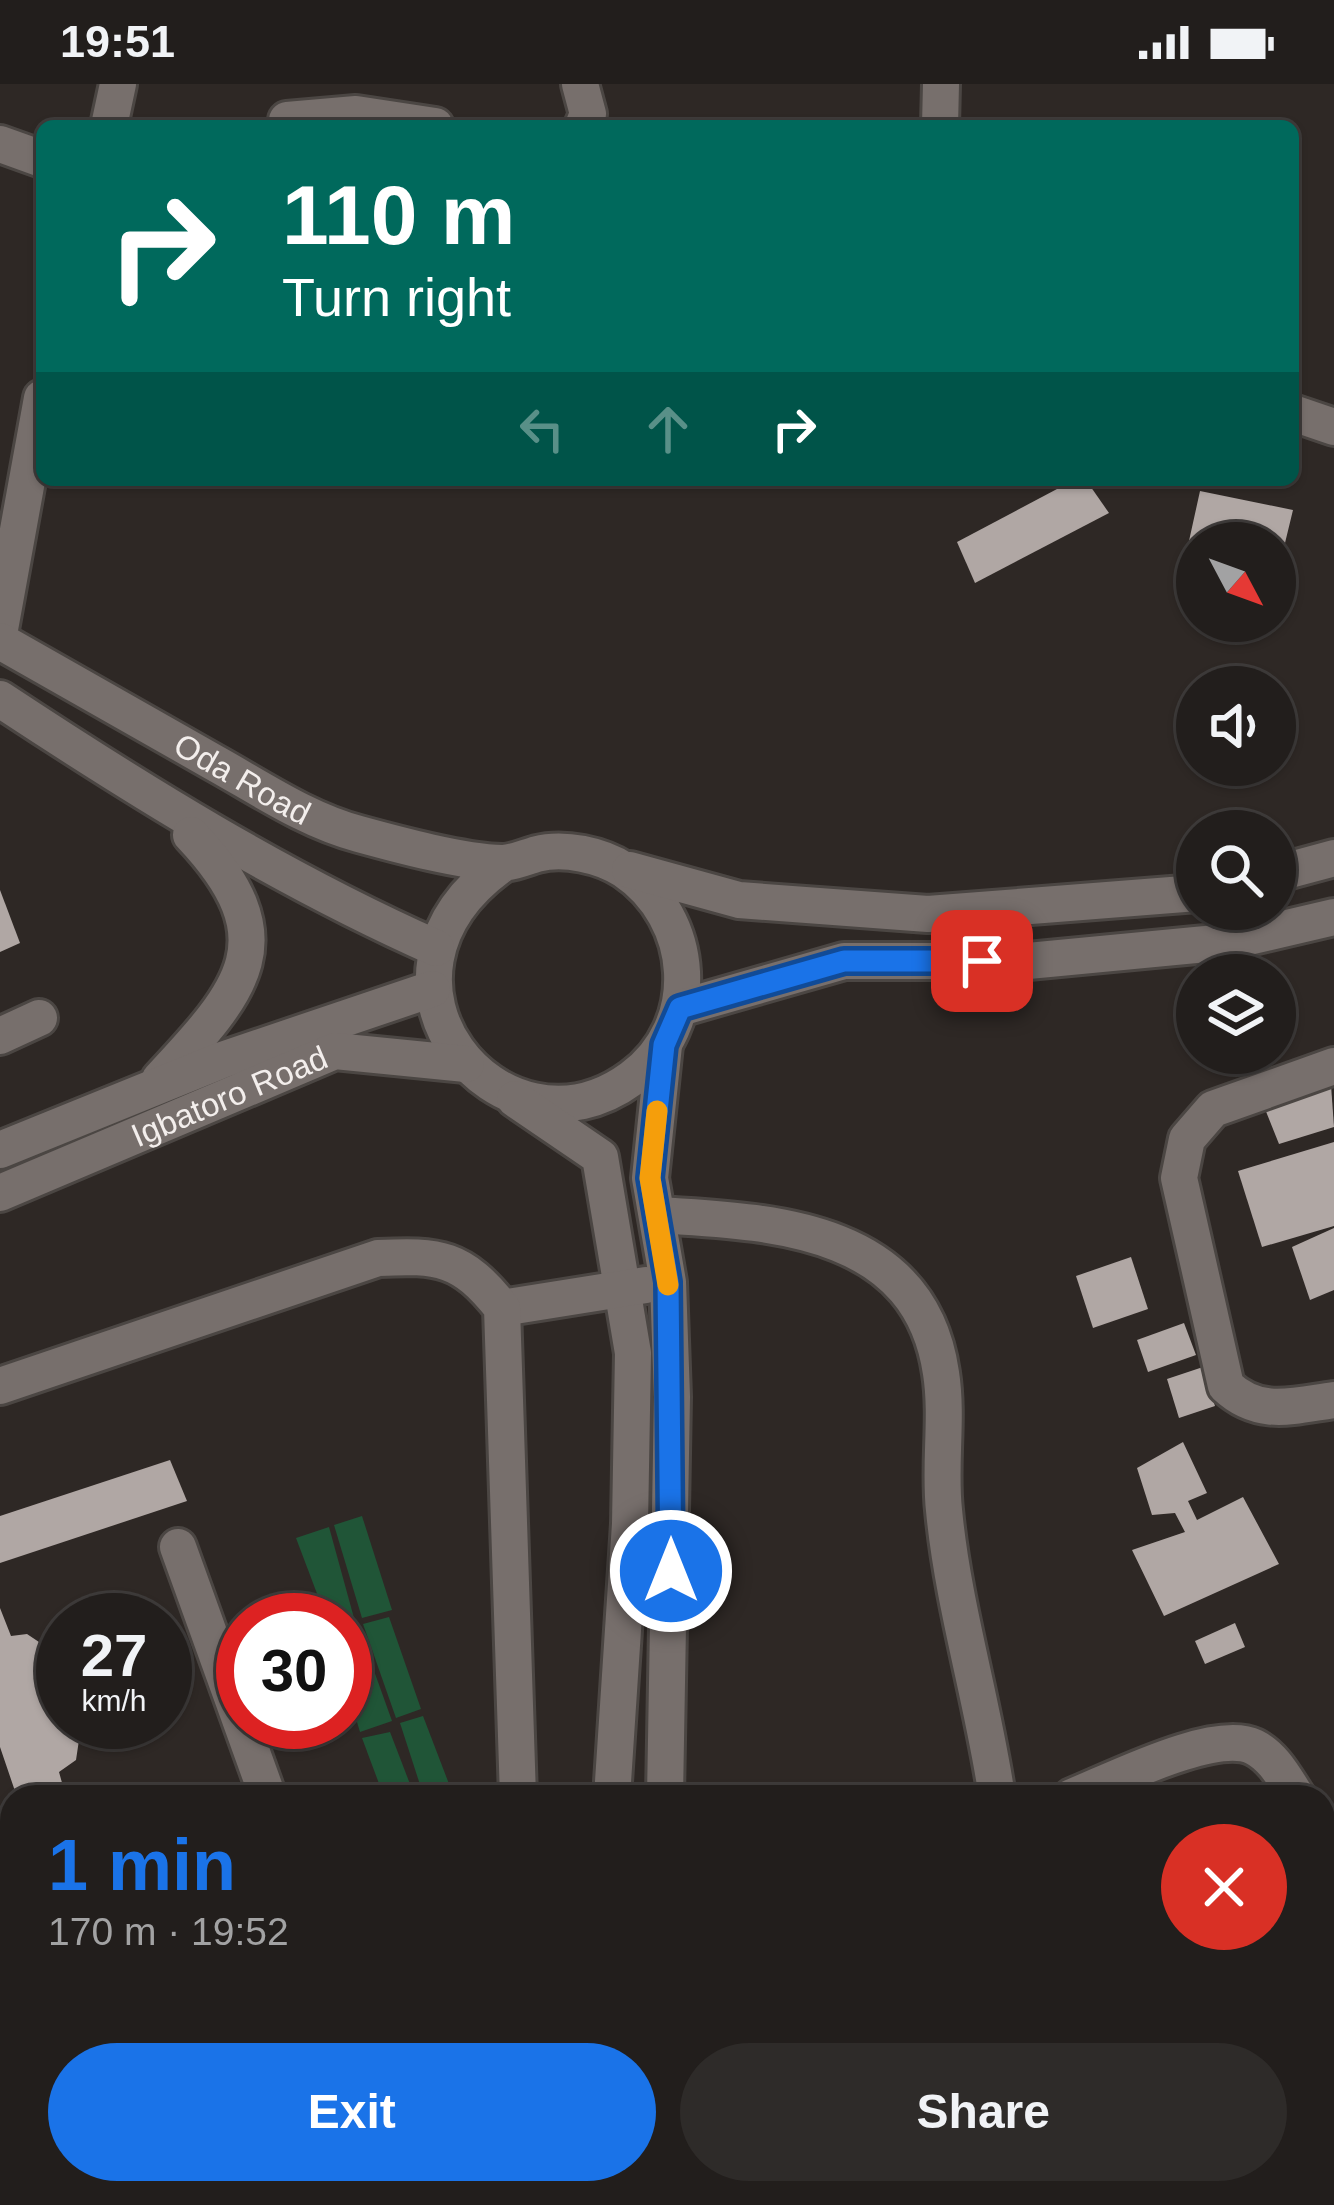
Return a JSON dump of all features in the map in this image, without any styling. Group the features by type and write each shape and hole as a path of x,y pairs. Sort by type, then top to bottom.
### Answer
{"street":[{"path":"110,120 118,84"},
{"path":"580,84 586,120"},
{"path":"940,120 941,84"},
{"path":"286,110 392,120"},
{"path":"0,144 36,157"},
{"path":"1299,414 1334,427"},
{"path":"0,629 36,431"},
{"name":"Oda Road","path":"0,640 281,803 357,834 504,863"},
{"name":"Oda Road","path":"0,698 168,810 332,902 436,948"},
{"path":"152,1088 219,1016 241,976 246,945 236,888 168,810"},
{"path":"613,1785 633,1374 600,1157 466,1064 443,1029 433,989 436,948 447,919 471,886 504,863 543,852 621,867 739,900 928,914 1176,895"},
{"path":"1296,868 1334,858"},
{"path":"621,867 653,893 674,928 684,968 680,1008 664,1045 650,1178 668,1282 672,1462 665,1785"},
{"path":"680,1008 844,961 1028,961 1227,942 1334,916"},
{"name":"Igbatoro Road","path":"0,1150 152,1088 433,989"},
{"path":"0,1036 39,1018"},
{"path":"502,1090 546,1103 591,1098 632,1078 664,1045"},
{"name":"Igbatoro Road","path":"0,1193 335,1051 466,1064"},
{"path":"1334,1066 1213,1109 1187,1139 1179,1178 1226,1386 1244,1403 1268,1409 1334,1400"},
{"path":"659,1215 757,1221 813,1232 858,1252 896,1277 919,1310 941,1371 944,1510 995,1785"},
{"path":"0,1386 378,1258 440,1256 482,1283 502,1308 518,1785"},
{"path":"502,1308 668,1282"},
{"path":"178,1546 264,1785"},
{"path":"1103,1785 1208,1744 1248,1744 1268,1756 1289,1785"}],"green space":[{"path":"362,1516 392,1610 372,1615 372,1593 354,1593 334,1525"},
{"path":"329,1527 347,1593 317,1593 296,1538"},
{"path":"389,1617 421,1709 396,1718 372,1650 372,1622"},
{"path":"372,1665 392,1721 372,1728"},
{"path":"423,1716 449,1785 420,1785 400,1723"},
{"path":"390,1732 410,1785 380,1785 366,1749 372,1749 372,1736"}],"building":[{"path":"1063,486 1090,486 1109,513 975,583 957,542"},
{"path":"1200,491 1293,510 1290,522 1193,522"},
{"path":"0,890 20,943 0,952"},
{"path":"1331,1085 1334,1127 1279,1144 1263,1104"},
{"path":"1334,1142 1334,1226 1262,1247 1238,1171"},
{"path":"1334,1228 1334,1290 1310,1300 1292,1247"},
{"path":"1131,1257 1148,1309 1093,1328 1076,1276"},
{"path":"1184,1323 1196,1355 1148,1372 1137,1340"},
{"path":"1203,1367 1215,1406 1179,1418 1167,1379"},
{"path":"1183,1442 1207,1493 1188,1501 1197,1520 1243,1497 1279,1564 1164,1616 1132,1550 1185,1532 1175,1513 1152,1515 1137,1468"},
{"path":"170,1460 187,1501 0,1563 0,1516"},
{"path":"0,1608 11,1636 27,1634 36,1640 36,1749 78,1749 76,1760 59,1772 63,1785 13,1785 0,1747"},
{"path":"1235,1623 1245,1647 1205,1664 1195,1641"}],"slow traffic":[{"path":"657,1111 650,1178 668,1285"}],"route":[{"path":"671,1571 668,1282 650,1178 664,1045 680,1008 844,961 982,961"}]}
